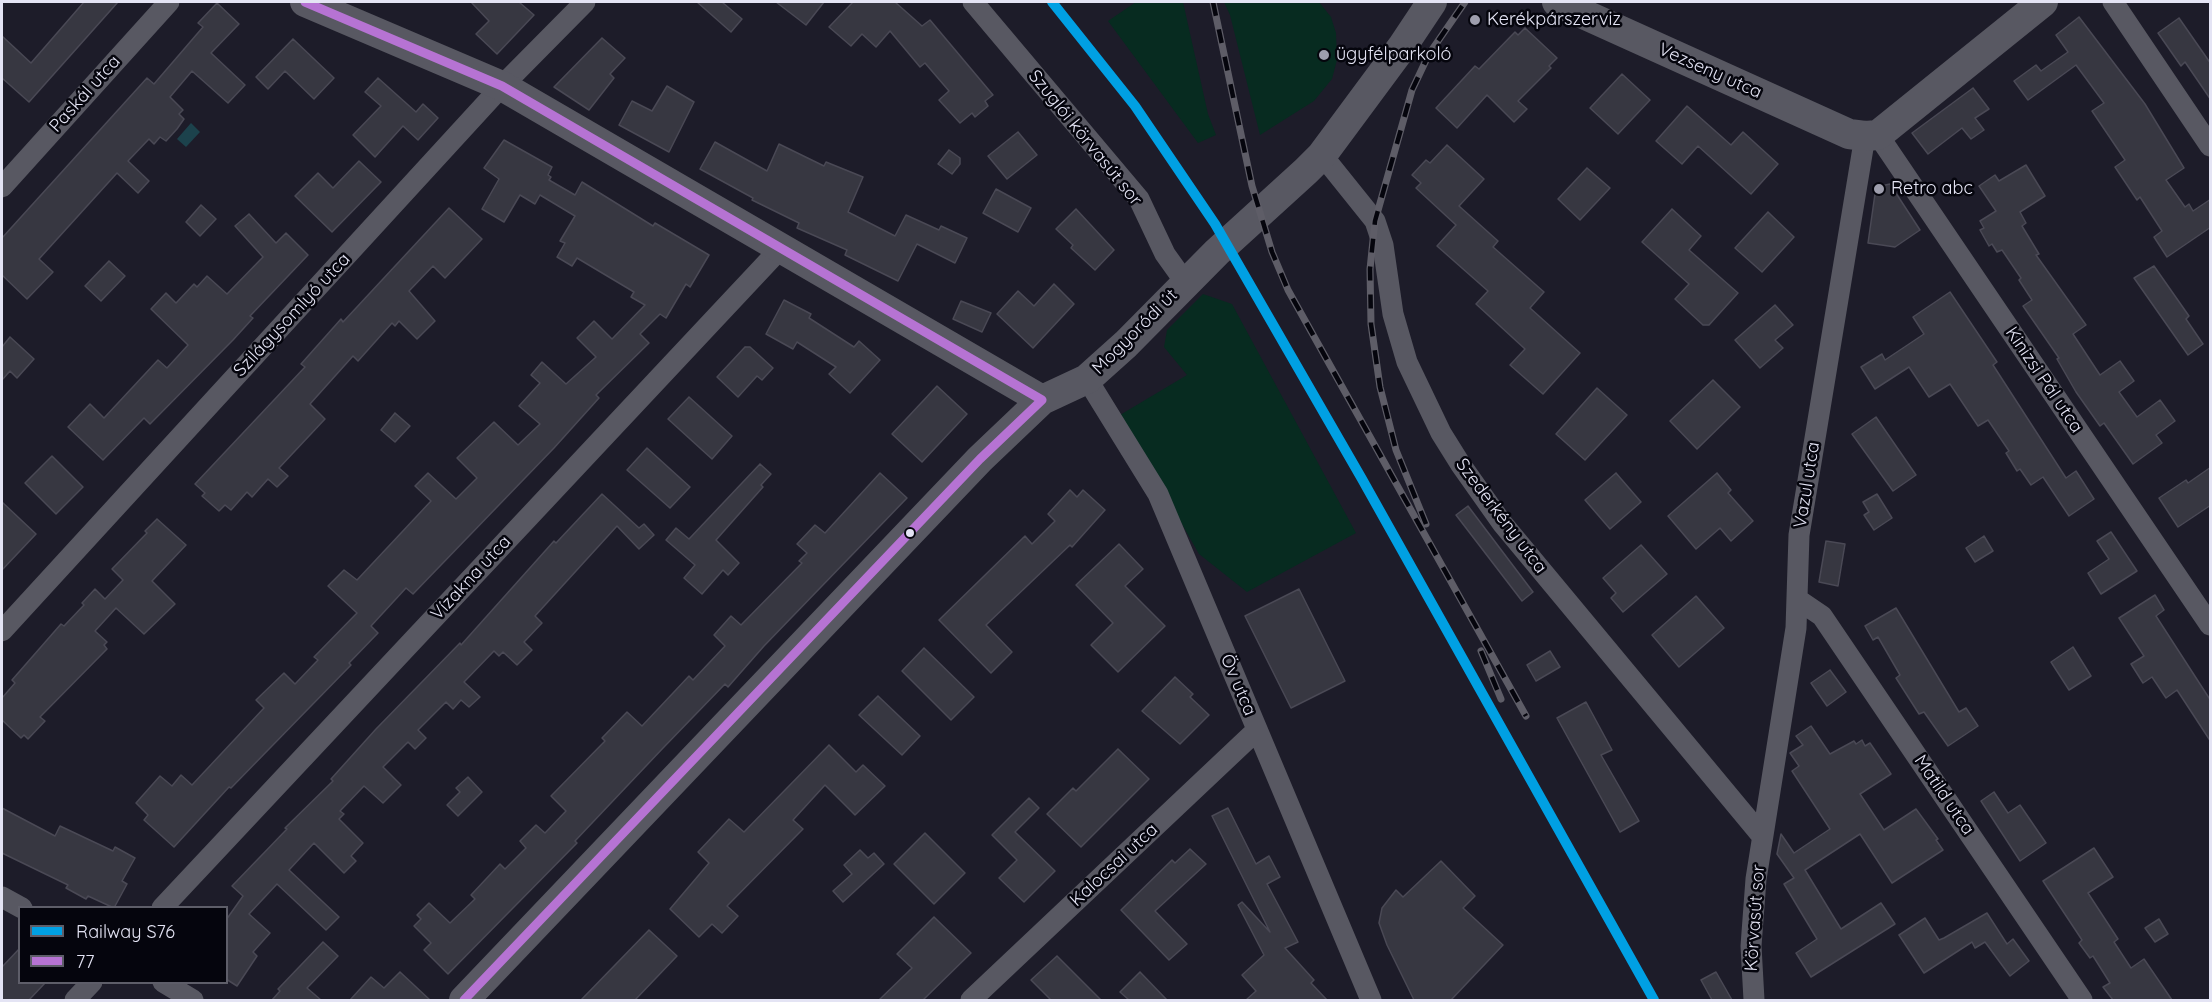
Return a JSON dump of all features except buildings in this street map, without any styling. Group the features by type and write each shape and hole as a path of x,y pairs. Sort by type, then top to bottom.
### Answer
{"street":[{"name":"Paskál utca","path":"2,187 169,2"},
{"path":"304,2 502,86 1042,399"},
{"name":"Szilágysomlyó utca","path":"2,631 502,86 585,2"},
{"name":"Szuglói körvasút sor","path":"973,2 1139,199 1165,254 1185,282"},
{"name":"Mogyoródi út","path":"464,1000 980,459 1042,399 1087,380 1126,344 1185,282 1322,154 1402,47 1432,2"},
{"name":"Vezseny utca","path":"1557,2 1849,134 1871,136"},
{"path":"1871,136 2043,2"},
{"path":"2113,2 2211,146"},
{"name":"Vazul utca","path":"1762,836 1796,628 1799,535 1871,136"},
{"name":"Kinizsi Pál utca","path":"1871,136 2211,625"},
{"name":"Szederkény utca","path":"1322,154 1375,221 1383,245 1393,314 1407,362 1436,423 1461,465 1502,523 1762,836"},
{"name":"Vízakna utca","path":"164,906 780,249"},
{"name":"Öv utca","path":"1087,380 1158,494 1368,999"},
{"name":"Matild utca","path":"1797,599 1822,616 2082,1000"},
{"name":"Kalocsai utca","path":"971,1000 1257,730"},
{"name":"Körvasút sor","path":"1754,1000 1751,946 1762,836"},
{"path":"2,897 18,906"},
{"path":"75,1000 90,984"},
{"path":"166,984 193,1000"}],"green space":[{"path":"1136,2 1183,2 1208,114 1216,135 1198,143 1108,21"},
{"path":"1224,2 1319,2 1331,17 1336,33 1337,60 1332,79 1314,101 1260,135 1230,15"},
{"path":"1203,294 1232,304 1356,533 1247,592 1199,554 1120,415 1187,375 1164,347 1167,330"}],"water":[{"path":"191,123 200,132 186,147 177,139"}],"railway":[{"path":"1213,2 1252,186 1272,252 1288,290 1526,716"},
{"path":"1426,524 1396,450 1380,387 1371,324 1370,269 1375,221 1412,90 1429,54 1465,2"},
{"path":"1481,651 1501,699"}],"rail line":[{"name":"S76","path":"1052,2 1135,106 1215,224 1362,479 1654,1000"}],"transit line":[{"name":"77","path":"305,2 502,86 1042,400 980,459 464,1000"}],"place":[{"name":"Kerékpárszerviz","path":"1475,20"},
{"name":"ügyfélparkoló","path":"1324,55"},
{"name":"Retro abc","path":"1879,189"}]}
